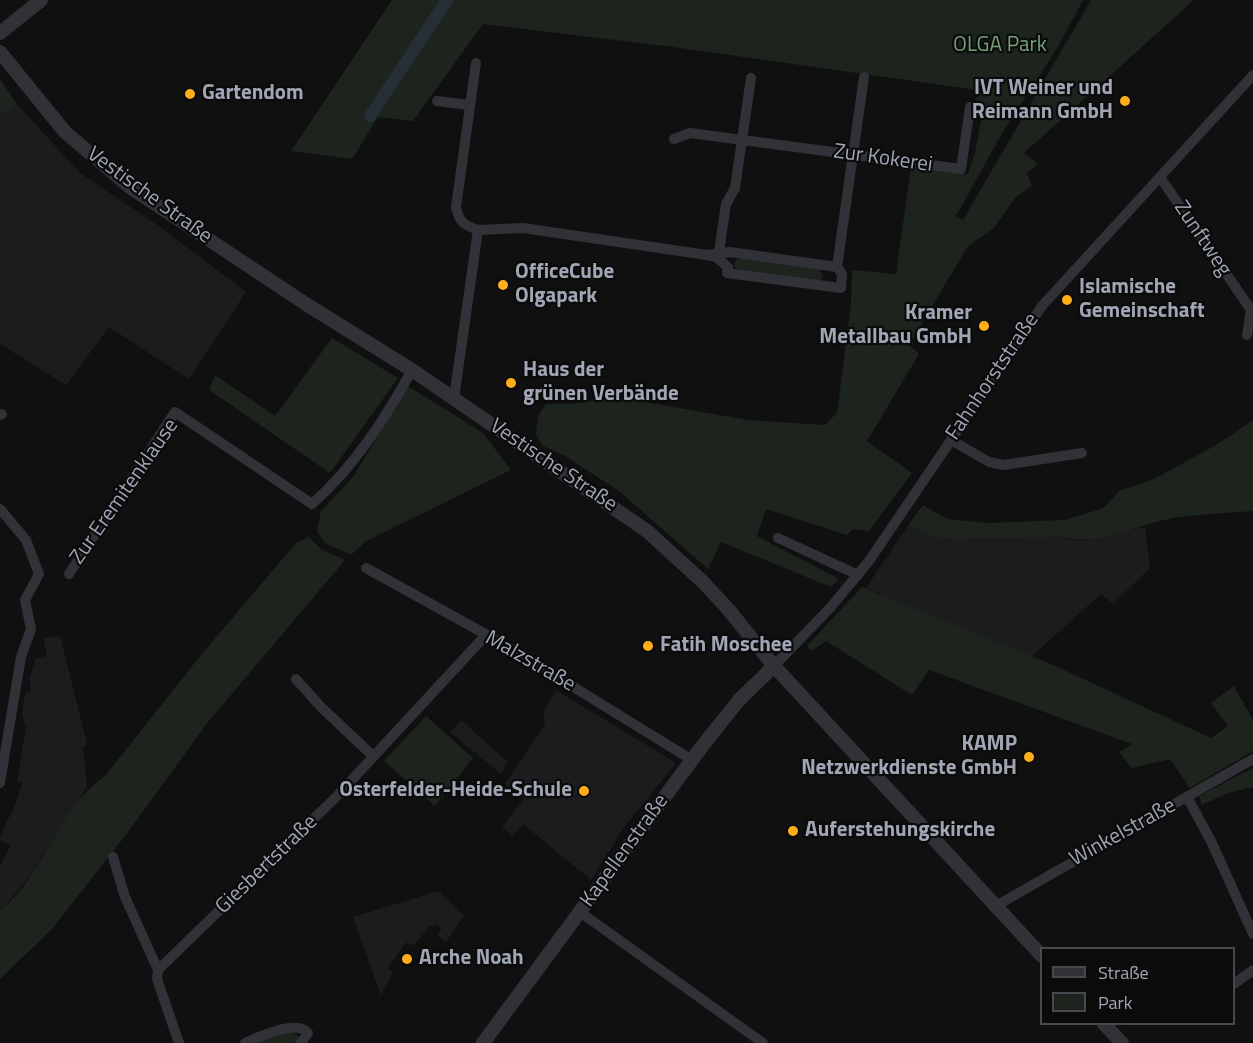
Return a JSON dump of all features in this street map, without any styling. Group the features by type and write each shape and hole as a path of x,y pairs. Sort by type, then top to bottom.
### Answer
{"street":[{"path":"0,33 41,0"},
{"name":"Vestische Straße","path":"0,52 50,117 113,174 309,306 454,398 647,531 703,582 774,666 1040,955"},
{"path":"476,63 456,207 458,218 463,225 478,230 523,228 707,255 722,261 728,267 727,273 841,288 842,274 837,267 864,77"},
{"name":"Fahnhorststraße","path":"774,666 830,608 858,575 1042,306 1253,75"},
{"path":"719,252 726,204 735,188 751,78"},
{"path":"437,101 469,105"},
{"name":"Zur Kokerei","path":"674,139 690,133 961,169 970,107"},
{"name":"Zunftweg","path":"1160,177 1251,310 1247,335"},
{"path":"454,398 478,230"},
{"path":"707,255 719,252 837,267"},
{"name":"Zur Eremitenklause","path":"69,574 175,412 312,504 339,481 360,453 412,370"},
{"path":"951,440 989,462 1004,465 1082,453"},
{"path":"0,509 26,540 39,574 25,600 31,629 21,657 0,783"},
{"path":"778,538 858,575"},
{"name":"Malzstraße","path":"366,568 485,636 507,646 692,760"},
{"name":"Giesbertstraße","path":"158,970 298,834 485,636"},
{"name":"Kapellenstraße","path":"483,1043 730,710 774,666"},
{"path":"296,679 321,707 373,756"},
{"name":"Winkelstraße","path":"994,907 1253,759"},
{"path":"1187,797 1211,841 1230,890 1253,934"},
{"path":"112,857 125,897 158,970 157,979 179,1043"},
{"path":"580,912 763,1043"},
{"path":"1235,983 1253,970"},
{"path":"1106,1025 1122,1043"},
{"path":"245,1043 275,1031 297,1027 308,1033 301,1043"}],"shaded area":[{"path":"17,104 80,173 159,226 246,292 189,379 109,327 66,385 0,344 0,116"},
{"path":"909,524 924,535 1064,537 1081,541 1145,527 1150,568 1113,604 1101,594 1030,658 866,588"},
{"path":"60,636 87,744 83,747 87,787 31,875 2,910 0,909 0,866 11,845 0,841 0,836 16,803 22,783 17,782 26,727 22,715 25,693 30,692 30,678 36,658 47,656 43,638"},
{"name":"Osterfelder-Heide-Schule","path":"556,690 676,763 625,826 591,880 523,824 512,836 502,827 524,798 505,784 545,724 543,712"},
{"path":"461,720 508,762 501,774 450,732"},
{"path":"438,891 464,916 446,942 437,935 442,928 436,924 433,927 430,926 413,946 407,942 388,968 393,972 381,996 353,917"}],"green space":[{"name":"OLGA Park","path":"392,0 1083,0 1058,47 1004,130 956,216 963,220 1091,0 1194,0 1024,153 1038,164 1027,173 1032,186 1016,197 993,229 968,246 909,345 919,354 867,441 912,473 869,531 853,529 847,535 766,509 757,536 839,579 831,587 721,542 708,569 619,491 565,456 543,446 536,435 538,416 546,404 573,404 616,397 748,420 825,425 837,413 851,304 852,270 896,274 911,167 968,174 975,153 983,111 976,105 977,90 673,47 483,24 413,121 378,117 352,159 291,151"},
{"path":"0,79 17,104 0,116"},
{"path":"739,258 820,269 823,278 819,281 738,270 734,266 735,261"},
{"path":"332,338 398,378 330,473 209,390 215,375 275,416"},
{"path":"408,386 483,433 511,470 366,541 351,555 325,543 317,531 321,511 353,477"},
{"path":"1253,420 1253,511 1174,518 1119,534 1092,539 1064,537 951,539 924,535 909,524 923,505 947,519 987,523 1065,520 1104,508 1119,491 1154,479 1216,445"},
{"path":"309,537 321,549 345,560 208,722 125,836 52,929 0,979 0,911 29,879 75,805 105,776 201,655 296,543"},
{"path":"862,587 1051,664 1211,738 1228,726 1211,703 1234,686 1253,720 1253,751 1190,788 1170,759 1132,768 1119,752 1132,744 929,670 912,695 826,641 812,651 807,646"},
{"path":"426,716 473,758 435,806 384,761"},
{"path":"1253,768 1253,787 1228,793 1202,805 1199,796"},
{"path":"284,1032 294,1032 300,1039 295,1043 256,1043"}],"waterway":[{"path":"370,116 447,0"}],"place":[{"name":"Gartendom","path":"190,94"},
{"name":"IVT Weiner und Reimann GmbH","path":"1125,101"},
{"name":"OfficeCube Olgapark","path":"503,285"},
{"name":"Islamische Gemeinschaft","path":"1067,300"},
{"name":"Kramer Metallbau GmbH","path":"984,326"},
{"name":"Haus der grünen Verbände","path":"511,383"},
{"name":"Fatih Moschee","path":"648,646"},
{"name":"KAMP Netzwerkdienste GmbH","path":"1029,757"},
{"name":"Osterfelder-Heide-Schule","path":"584,791"},
{"name":"Auferstehungskirche","path":"793,831"},
{"name":"Arche Noah","path":"407,959"}]}
